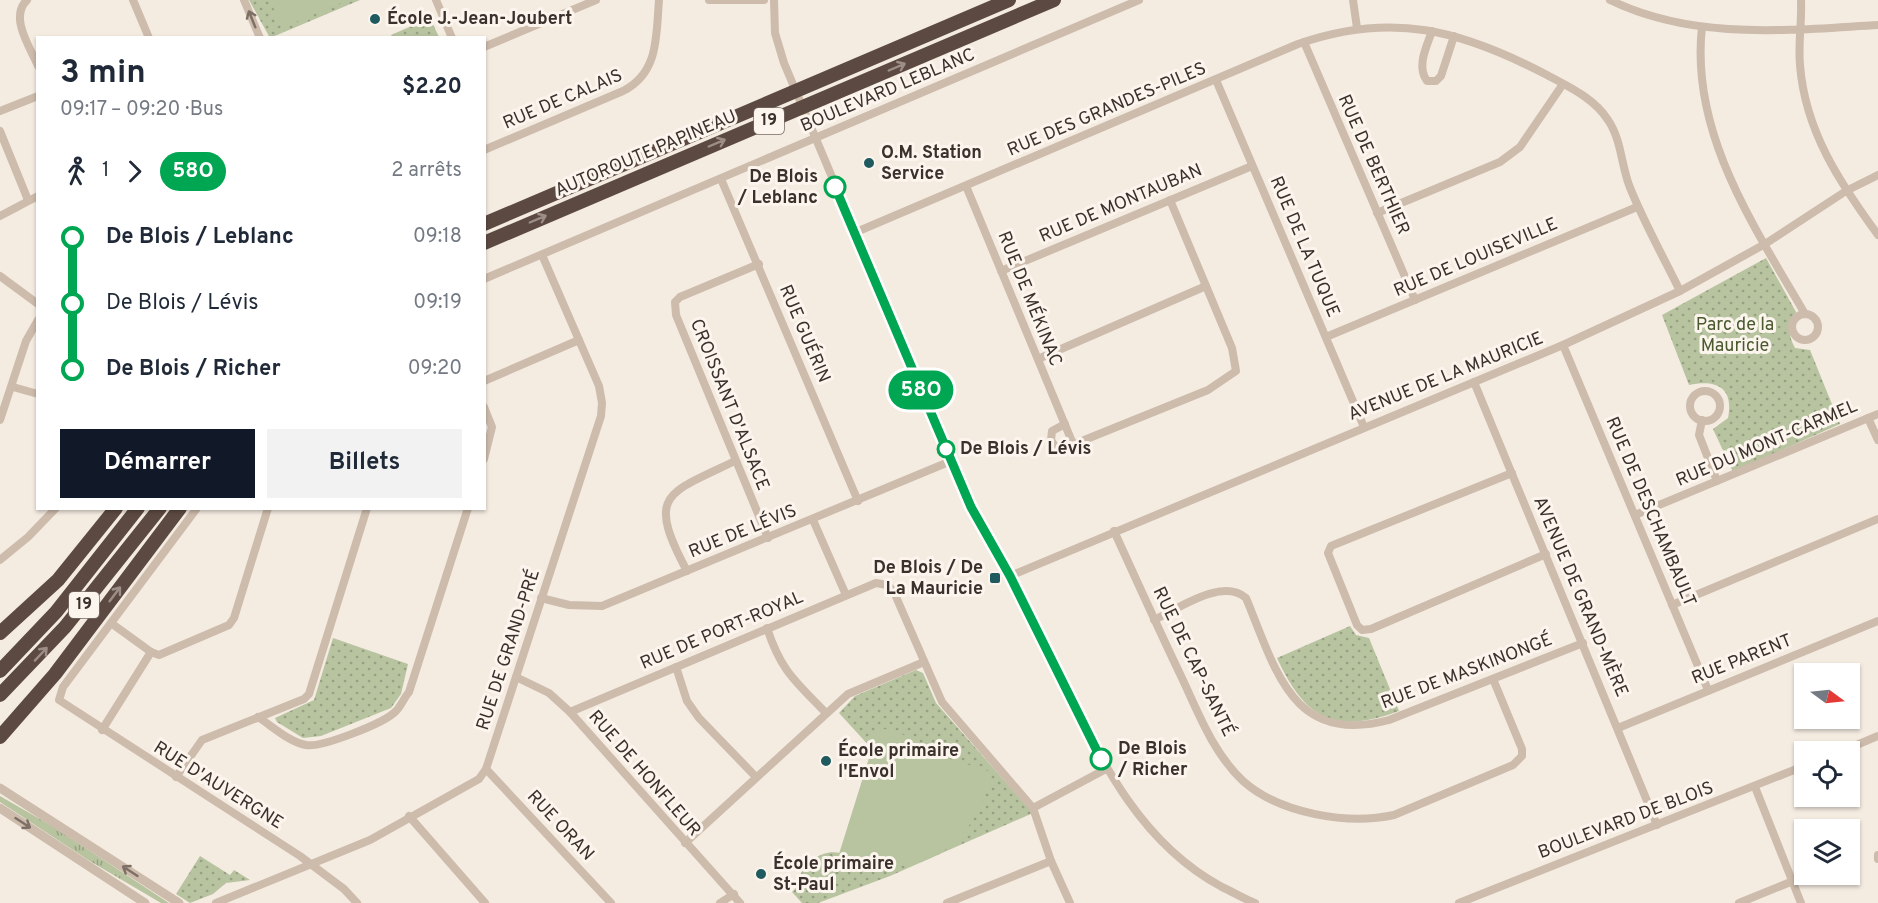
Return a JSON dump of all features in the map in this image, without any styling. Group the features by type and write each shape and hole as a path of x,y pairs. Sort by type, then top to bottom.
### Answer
{"highway":[{"name":"AUTOROUTE PAPINEAU","path":"486,223 1009,0"},
{"name":"AUTOROUTE PAPINEAU","path":"486,242 1054,0"},
{"path":"0,633 58,580 114,510"},
{"name":"19","path":"0,671 56,612 136,510"},
{"name":"19","path":"0,695 65,627 158,510"},
{"path":"0,737 55,674 178,510"}],"street":[{"path":"27,0 20,10 20,25 36,61"},
{"path":"133,0 148,36"},
{"path":"244,0 259,36"},
{"path":"436,0 451,36"},
{"path":"486,46 596,0"},
{"name":"RUE DE CALAIS","path":"486,149 623,91 640,80 652,61 659,0"},
{"path":"709,0 764,0"},
{"path":"774,0 776,39 788,72 951,462 971,507 1010,576 1106,769 1134,810 1159,840 1201,876 1252,902"},
{"name":"BOULEVARD LEBLANC","path":"486,278 721,179 815,135 1139,0"},
{"path":"1353,0 1357,28"},
{"path":"1610,0 1652,16 1702,27 1800,29 1878,25"},
{"path":"1801,0 1800,66 1809,116 1822,149 1846,191 1878,236"},
{"name":"RUE DES GRANDES-PILES","path":"854,233 1304,42 1357,28 1416,27 1454,36 1505,53 1583,94 1607,118 1617,136 1622,166 1638,207 1680,291"},
{"path":"1702,27 1702,74 1713,137 1734,188 1805,314"},
{"path":"1432,31 1422,63 1423,76 1427,81 1436,81 1441,76 1454,36"},
{"name":"RUE DE BERTHIER","path":"1304,42 1415,300"},
{"name":"RUE DE LA TUQUE","path":"1216,80 1364,427"},
{"path":"1377,213 1500,162 1520,147 1563,84"},
{"path":"0,111 36,97"},
{"path":"0,131 28,200"},
{"name":"RUE DE MONTAUBAN","path":"1001,271 1252,166"},
{"name":"AVENUE DE LA MAURICIE","path":"1010,576 1563,345 1680,291 1765,244 1846,191 1878,175"},
{"name":"RUE GUÉRIN","path":"721,179 858,501"},
{"name":"RUE DE MÉKINAC","path":"966,186 1073,444"},
{"path":"0,216 36,197"},
{"path":"1065,424 1052,430 1051,440 1056,448 1073,444 1208,390 1236,371 1232,348 1170,200"},
{"name":"RUE DE LOUISEVILLE","path":"1326,337 1638,207"},
{"name":"RUE DE GRAND-PRÉ","path":"486,769 601,416 602,403 599,386 542,255"},
{"name":"CROISSANT D'ALSACE","path":"759,264 680,297 675,302 676,315 768,538"},
{"path":"0,276 36,303"},
{"path":"1038,359 1206,286"},
{"path":"0,420 13,387 26,341 36,324"},
{"path":"486,380 579,340"},
{"name":"RUE DE DESCHAMBAULT","path":"1563,345 1708,690"},
{"name":"AVENUE DE GRAND-MÈRE","path":"1474,382 1657,825"},
{"path":"13,387 36,393"},
{"path":"486,412 492,427 486,451"},
{"name":"RUE DU MONT-CARMEL","path":"1635,516 1878,414"},
{"path":"1868,418 1878,440"},
{"path":"1702,420 1699,435 1717,481"},
{"path":"687,571 669,538 665,521 667,506 673,494 681,487 735,461"},
{"name":"RUE DE LÉVIS","path":"541,598 569,605 602,606 951,462"},
{"path":"1512,473 1331,546 1328,553 1357,625 1362,630 1371,629 1546,554"},
{"path":"0,560 28,537 54,510"},
{"path":"196,510 111,624 151,652 163,654 231,623 267,510"},
{"path":"176,777 202,740 309,694 366,510"},
{"path":"258,717 297,743 308,746 318,745 373,724 395,712 408,692 467,510"},
{"path":"1672,605 1878,519"},
{"path":"813,520 846,595"},
{"name":"RUE DE CAP-SANTÉ","path":"1114,531 1210,739 1243,780 1258,791 1287,805 1342,819 1374,819 1394,815 1513,765 1522,756 1522,749 1493,679"},
{"name":"RUE DE PORT-ROYAL","path":"570,712 876,583 887,585 893,590 924,662"},
{"name":"RUE DE MASKINONGÉ","path":"1154,620 1208,595 1226,590 1240,592 1246,598 1276,669 1294,700 1309,714 1338,726 1368,726 1389,720 1583,643"},
{"name":"RUE PARENT","path":"1618,728 1878,621"},
{"name":"RUE D'AUVERGNE","path":"111,624 63,687 59,700 312,864 344,889 357,903"},
{"path":"767,628 776,656 785,670 826,713"},
{"path":"102,730 151,652"},
{"path":"685,843 848,693 924,662 942,702 1033,808 1050,861 1070,903"},
{"path":"676,667 687,700 699,718 756,777"},
{"name":"RUE DE HONFLEUR","path":"516,677 549,693 570,712 740,903"},
{"path":"1860,744 1878,736"},
{"path":"216,903 370,840 408,816 479,779 486,769"},
{"name":"RUE ORAN","path":"486,769 611,903"},
{"path":"1033,808 1106,769"},
{"name":"BOULEVARD DE BLOIS","path":"1459,903 1473,901 1794,770"},
{"path":"1755,787 1801,903"},
{"path":"0,788 179,903"},
{"path":"0,808 146,903"},
{"path":"408,816 485,903"},
{"path":"947,903 1050,861"},
{"path":"1739,903 1793,882"},
{"path":"720,903 734,894"}],"green space":[{"path":"249,0 360,0 275,36 269,36"},
{"path":"270,0 348,0 282,28"},
{"path":"430,18 439,36 392,36"},
{"name":"Parc de la Mauricie","path":"1766,258 1796,312 1790,326 1795,348 1810,350 1840,424 1733,472 1713,429 1728,418 1726,393 1721,388 1708,383 1689,385 1662,315"},
{"path":"1350,626 1356,635 1369,638 1399,711 1376,718 1339,721 1311,708 1288,679 1277,658"},
{"path":"333,638 408,664 401,694 391,708 321,736 303,738 277,722 275,718 314,700"},
{"path":"916,670 923,673 936,703 1033,813 890,876 818,903 802,903 792,892 803,870 822,854 840,853 872,749 839,713 855,696"},
{"path":"885,729 907,736 905,745 992,772 978,811 954,842 939,854 921,862 901,866 879,865 839,854 872,749 864,740"},
{"path":"0,796 52,826 169,903 161,903 88,860 0,802"},
{"path":"200,856 230,875 234,870 250,880 226,883 213,894 190,903 176,894"}],"bus line":[{"name":"58O","path":"835,187 971,507 1010,576 1101,759"}],"place":[{"name":"École J.-Jean-Joubert","path":"375,19"},
{"name":"O.M. Station Service","path":"869,163"},
{"name":"De Blois / Leblanc","path":"835,187"},
{"name":"De Blois / Lévis","path":"946,449"},
{"name":"De Blois / De La Mauricie","path":"995,578"},
{"name":"De Blois / Richer","path":"1101,759"},
{"name":"École primaire l'Envol","path":"826,761"},
{"name":"École primaire St-Paul","path":"761,874"}]}
